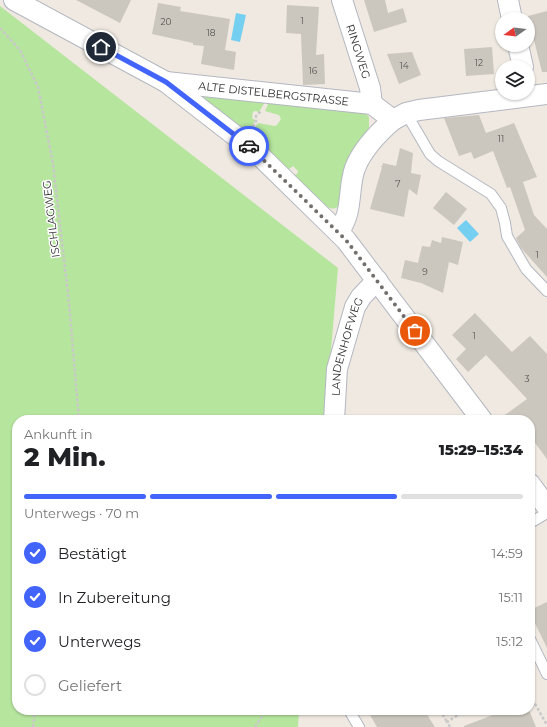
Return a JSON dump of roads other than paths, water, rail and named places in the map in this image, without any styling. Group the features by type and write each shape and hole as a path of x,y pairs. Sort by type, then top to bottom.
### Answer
{"street":[{"name":"ALTE DISTELBERGSTRASSE","path":"14,0 166,82 372,104"},
{"name":"RINGWEG","path":"342,0 370,88 372,104"},
{"path":"508,0 511,12"},
{"path":"166,82 255,151 339,233 377,280 478,415"},
{"path":"339,233 348,211 350,190 355,168 364,150 378,133 400,116 420,110 495,100"},
{"path":"372,104 400,116"},
{"name":"LANDENHOFWEG","path":"334,415 337,369 355,306 361,297 377,280"},
{"path":"535,491 547,508"}],"lane":[{"path":"400,116 430,154 438,161 491,194 501,208 507,236 526,269 547,291"},
{"path":"535,520 547,513"},
{"path":"535,649 547,674"},
{"path":"352,715 359,727"}],"water":[{"path":"236,13 246,15 240,42 231,40"},
{"path":"466,220 479,234 470,242 457,228"}]}
